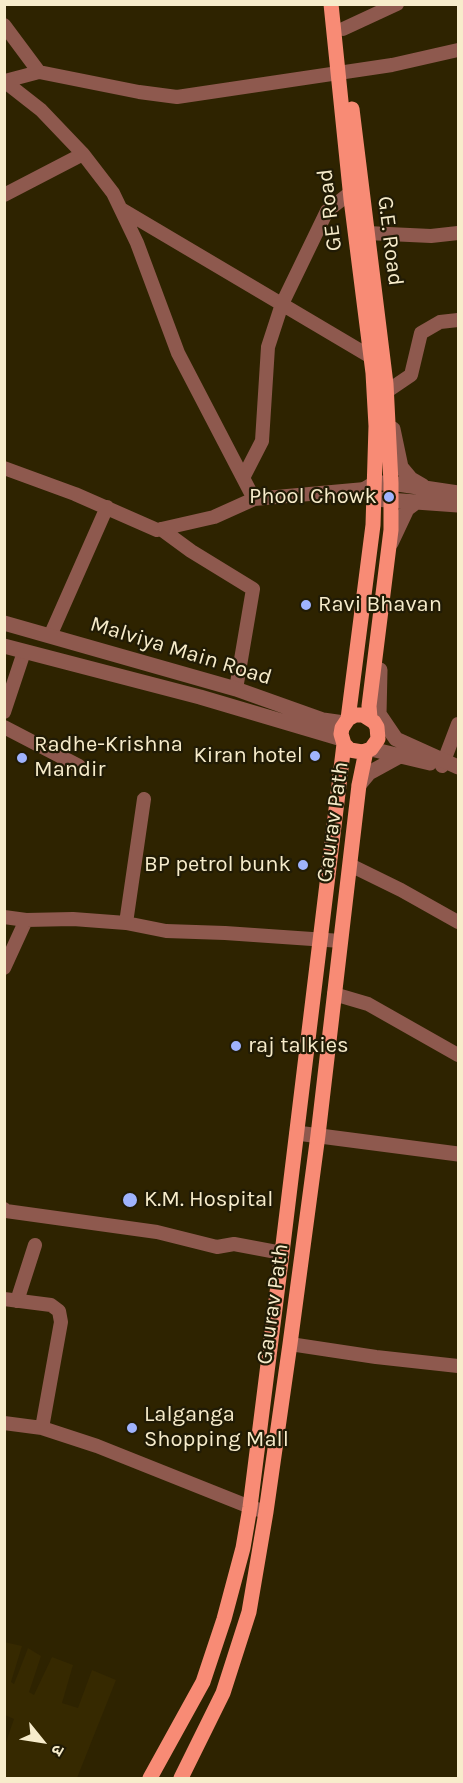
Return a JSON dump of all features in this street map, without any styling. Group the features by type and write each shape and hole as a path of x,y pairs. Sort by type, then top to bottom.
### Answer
{"main road":[{"name":"GE Road","path":"331,4 342,72 350,193 371,357 380,393 361,628 346,721"},
{"name":"G.E. Road","path":"341,4 342,72 367,233 380,393 387,412 391,483 391,530 369,706 370,718"},
{"path":"150,1779 203,1682 224,1619 243,1548 297,1132 343,742 341,734 346,721 359,715 370,718 377,727 378,739 368,750 354,752 343,742"},
{"name":"Gaurav Path","path":"181,1779 223,1693 249,1612 267,1512 318,1135 359,785 368,750"}],"street":[{"path":"343,29 397,4"},
{"path":"4,25 39,72"},
{"path":"5,81 39,72 139,92 177,97 392,65 459,50"},
{"path":"5,81 41,110 83,154 113,193 137,243 178,353 254,499"},
{"path":"4,195 83,154"},
{"path":"243,478 262,441 268,347 282,304 327,211 350,193"},
{"path":"121,209 371,357"},
{"path":"367,233 431,236 459,233"},
{"path":"380,393 411,375 421,333 440,322 459,320"},
{"path":"387,412 392,422 401,467 411,479 427,488"},
{"path":"4,468 75,494 157,530 214,517 254,499 371,490 391,483 459,493"},
{"path":"371,490 391,501 459,505"},
{"path":"389,550 407,509 415,503"},
{"path":"50,636 107,507"},
{"path":"161,529 191,551 253,589 236,689"},
{"name":"Malviya Main Road","path":"4,623 236,689 323,720 346,721"},
{"path":"378,637 381,655 378,684 379,714 396,739 451,766"},
{"name":"Malviya Main Road","path":"4,646 293,723 343,742"},
{"path":"4,712 24,652"},
{"path":"451,766 459,724"},
{"path":"4,727 79,766"},
{"path":"368,750 451,766"},
{"path":"359,785 369,773 400,756"},
{"path":"126,923 144,799"},
{"path":"350,865 459,922"},
{"path":"4,918 73,919 126,923 166,931 341,941"},
{"path":"4,968 26,920"},
{"path":"334,994 368,1004 459,1055"},
{"path":"297,1132 459,1154"},
{"path":"4,1209 157,1232 217,1247 234,1244 282,1252"},
{"path":"34,1245 11,1300 51,1305 59,1311 61,1322 42,1428"},
{"path":"290,1344 459,1366"},
{"path":"4,1423 42,1428 97,1446 267,1512"}],"shaded area":[{"path":"4,1642 22,1646 11,1682 14,1684 28,1648 41,1656 29,1692 34,1695 52,1657 73,1665 62,1703 78,1708 92,1670 116,1680 77,1778 5,1778 5,1745 14,1719 5,1715"}],"place":[{"name":"Phool Chowk","path":"389,497"},
{"name":"Ravi Bhavan","path":"306,605"},
{"name":"Kiran hotel","path":"315,756"},
{"name":"Radhe-Krishna Mandir","path":"22,758"},
{"name":"BP petrol bunk","path":"303,865"},
{"name":"raj talkies","path":"236,1046"},
{"name":"K.M. Hospital","path":"130,1200"},
{"name":"Lalganga Shopping Mall","path":"132,1428"}]}
